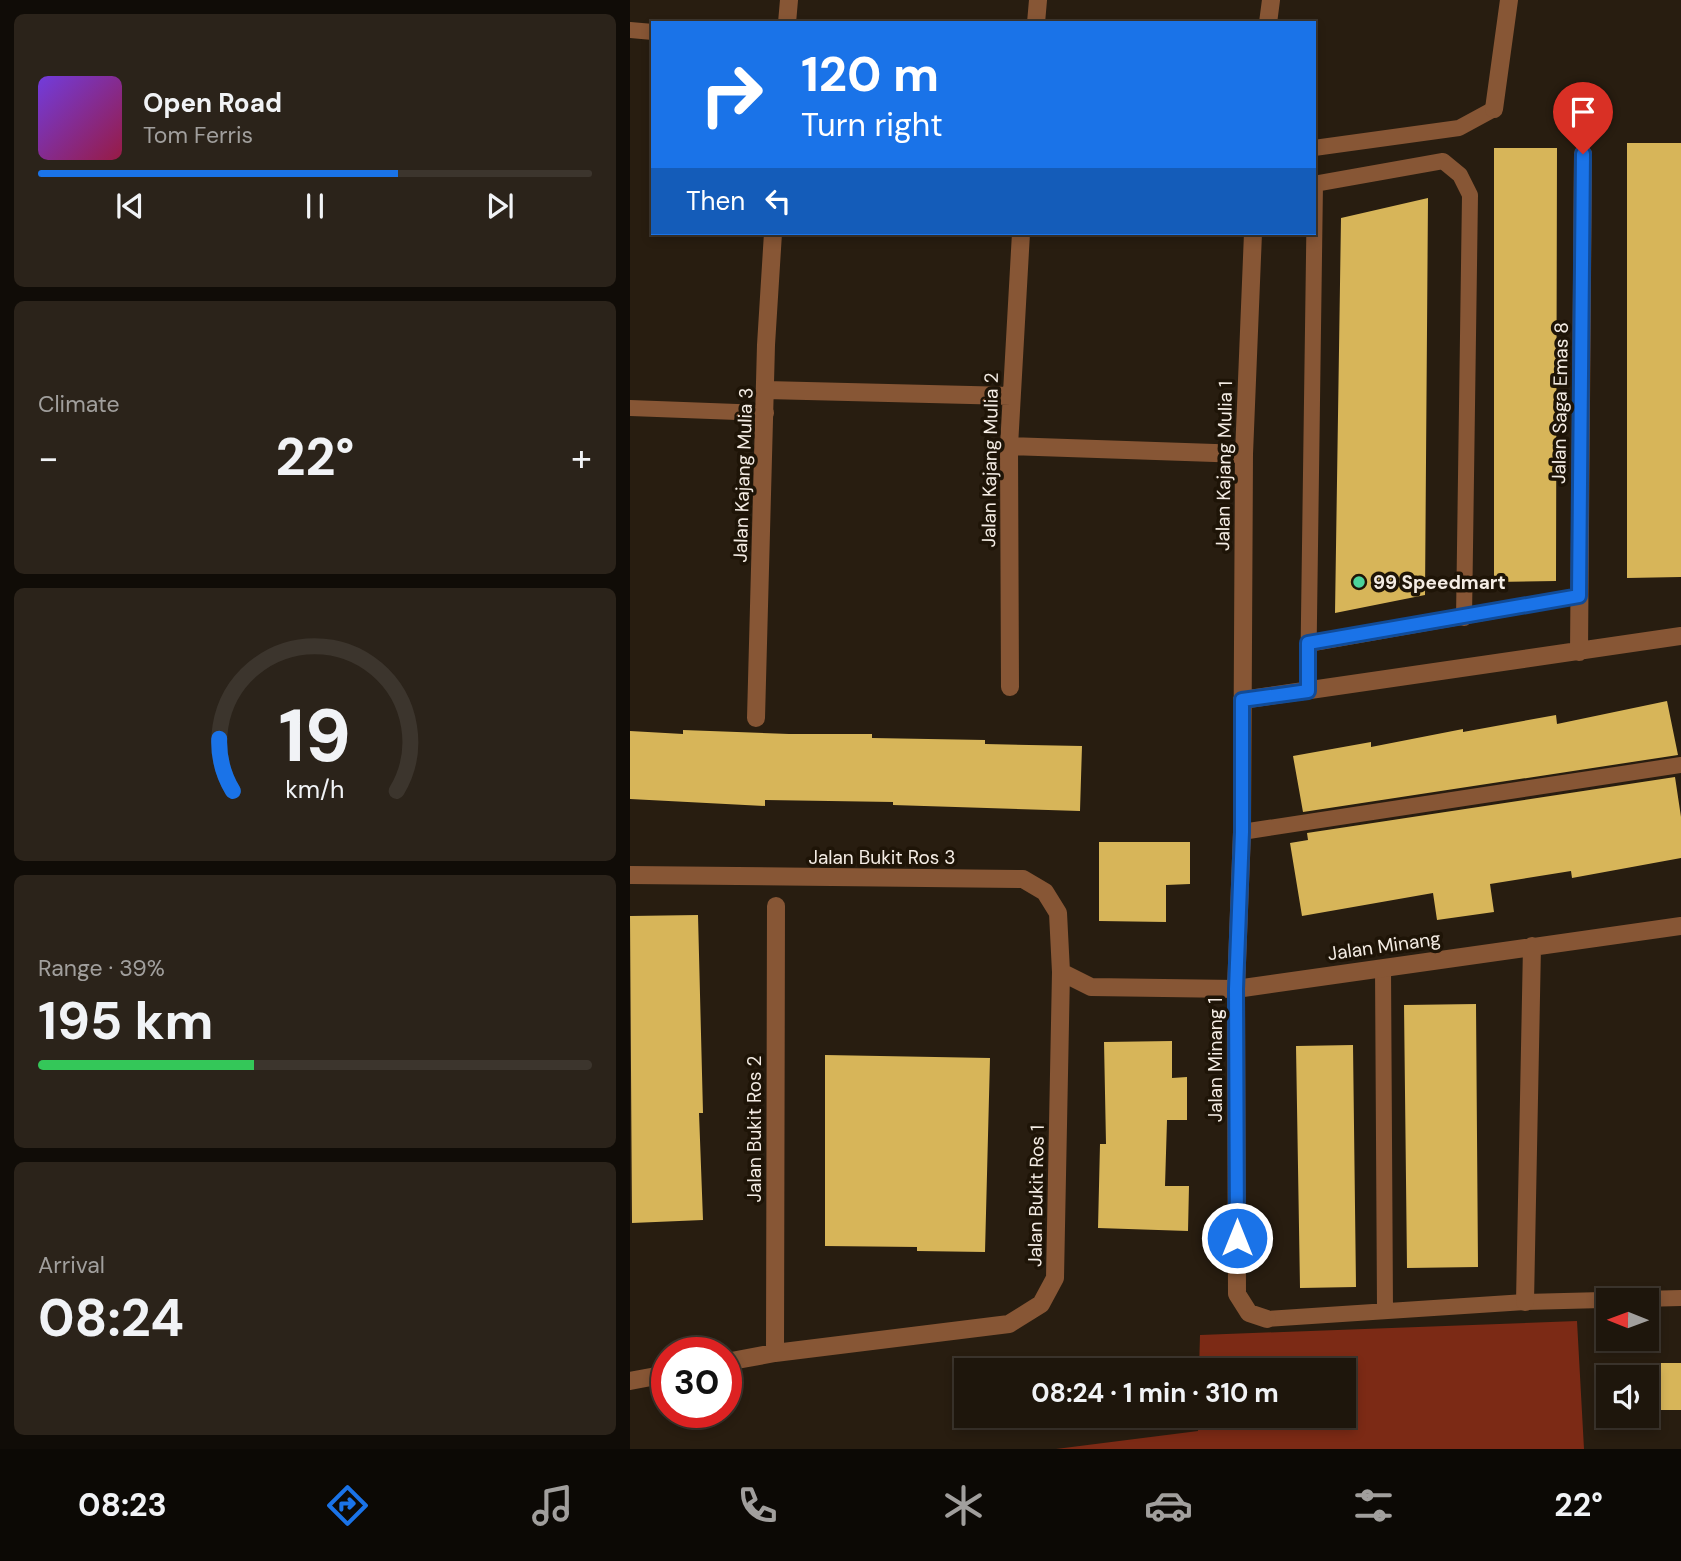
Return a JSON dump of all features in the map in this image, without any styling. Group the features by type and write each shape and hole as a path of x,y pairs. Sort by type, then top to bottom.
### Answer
{"street":[{"path":"787,21 789,0"},
{"path":"1036,21 1038,0"},
{"path":"1268,21 1270,0"},
{"path":"1494,109 1509,0"},
{"name":"Jalan Saga Emas 8","path":"1579,652 1583,154"},
{"name":"Jalan Kajang Mulia 3","path":"756,718 773,235"},
{"name":"Jalan Kajang Mulia 2","path":"1010,687 1009,446 1021,235"},
{"name":"Jalan Kajang Mulia 1","path":"1242,700 1244,454 1253,235"},
{"path":"766,390 1011,396"},
{"path":"1009,446 1244,454"},
{"path":"1242,700 1681,636"},
{"name":"Jalan Minang 1","path":"1242,700 1242,832 1236,989 1237,1294 1249,1313 1267,1319"},
{"name":"Jalan Bukit Ros 3","path":"630,875 1023,879 1045,892 1058,913 1061,972"},
{"name":"Jalan Bukit Ros 2","path":"775,1353 776,905"},
{"name":"Jalan Minang","path":"1061,972 1091,987 1236,989 1681,926"},
{"path":"1525,1302 1532,946"},
{"name":"Jalan Bukit Ros 1","path":"742,1359 1009,1324 1041,1304 1055,1278 1061,972"},
{"name":"Jalan Minang","path":"1061,1002 1091,987"},
{"path":"630,1381 651,1377"}],"lane":[{"path":"630,30 651,32"},
{"path":"1316,148 1459,128 1494,109"},
{"path":"1316,184 1443,162 1461,175 1471,195 1464,618"},
{"path":"1308,691 1314,235"},
{"path":"630,408 766,413"},
{"path":"1308,643 1579,596"},
{"path":"1242,832 1681,765"},
{"path":"1383,968 1385,1310"},
{"path":"1267,1319 1525,1302 1681,1298"}],"shaded area":[{"path":"1577,1321 1584,1449 1056,1449 1198,1431 1198,1428 1356,1428 1356,1358 1199,1358 1200,1335"}],"building":[{"path":"1627,143 1681,143 1681,577 1627,578"},
{"path":"1494,148 1557,148 1556,581 1494,582"},
{"path":"1428,198 1425,595 1335,613 1341,218"},
{"path":"1667,701 1678,755 1303,812 1293,756 1371,742 1371,747 1556,715 1557,724"},
{"path":"683,730 872,734 872,738 985,740 985,744 1082,746 1080,811 893,805 893,802 765,800 765,806 630,799 630,731 683,734"},
{"path":"1675,777 1681,817 1681,858 1572,878 1571,871 1490,884 1494,912 1437,920 1433,893 1302,916 1290,843 1308,840 1307,833"},
{"path":"1099,842 1190,842 1190,884 1166,885 1166,922 1099,921"},
{"path":"698,915 703,1113 699,1113 703,1220 632,1223 630,916"},
{"path":"1476,1004 1478,1267 1407,1268 1404,1005"},
{"path":"1172,1041 1172,1078 1187,1077 1187,1120 1167,1120 1165,1186 1189,1186 1188,1231 1098,1228 1100,1144 1106,1144 1104,1042"},
{"path":"1353,1045 1356,1287 1300,1288 1296,1046"},
{"path":"825,1055 990,1058 985,1252 917,1251 917,1247 825,1246"},
{"path":"1681,1363 1681,1410 1659,1410 1659,1365 1647,1365"}],"place":[{"name":"99 Speedmart","path":"1359,582"}],"route":[{"path":"1237,1238 1236,989 1242,832 1242,700 1308,691 1308,643 1579,596 1583,154"}]}
